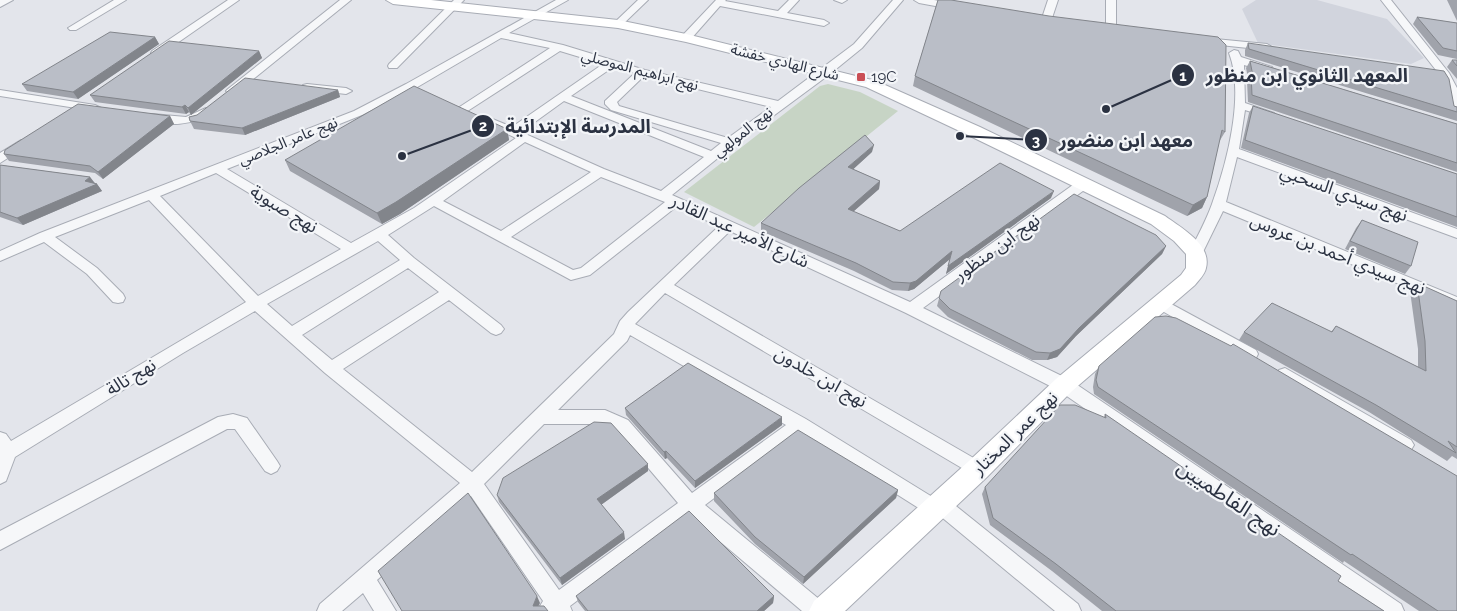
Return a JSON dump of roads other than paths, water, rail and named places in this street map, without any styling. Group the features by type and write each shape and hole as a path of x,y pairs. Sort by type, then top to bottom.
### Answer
{"street":[{"path":"0,4 8,0"},
{"path":"73,28 121,0"},
{"path":"143,61 234,0"},
{"path":"144,116 183,121 196,119 346,0"},
{"name":"شارع الهادي خفشة","path":"393,0 456,3 532,15 618,24 686,38 872,84 1158,220 1181,237 1196,253"},
{"name":"نهج عامر الجلاصي","path":"0,256 45,236 358,113 402,93 502,35 532,15 563,0"},
{"path":"618,24 643,0"},
{"path":"780,15 794,0"},
{"name":"نهج المولهي","path":"434,201 561,271 571,275 584,272 669,198 712,156 826,72 858,46 898,0"},
{"path":"919,0 967,7"},
{"path":"1046,20 1053,0"},
{"path":"1111,0 1111,29"},
{"path":"1386,0 1436,60 1451,86 1457,113"},
{"path":"686,38 719,1 824,24"},
{"path":"393,66 456,3"},
{"path":"1401,17 1419,20"},
{"name":"نهج ابراهيم الموصلي","path":"502,35 560,47 642,72 779,105"},
{"path":"1196,40 1274,48"},
{"path":"1196,253 1219,204 1232,151 1240,105 1239,60 1227,43"},
{"name":"شارع الأمير عبد القادر","path":"560,47 458,108 600,172 669,198 911,310 1064,385"},
{"path":"1239,60 1277,72"},
{"path":"1436,60 1450,63"},
{"name":"نهج تالة","path":"4,446 257,304 350,249 380,235 434,201 519,135 564,97 611,63"},
{"path":"1425,70 1444,73"},
{"path":"642,72 611,101 615,108 730,142"},
{"path":"246,80 264,82"},
{"path":"291,85 346,91"},
{"path":"412,86 429,94"},
{"path":"0,94 106,110"},
{"path":"62,116 94,95"},
{"path":"564,97 712,156"},
{"path":"1240,105 1278,118"},
{"path":"3,164 31,138"},
{"name":"نهج سيدي السحبي","path":"1232,151 1457,234"},
{"name":"نهج صبوية","path":"218,169 350,249"},
{"path":"502,237 600,172"},
{"name":"نهج ابن منظور","path":"911,310 1082,184"},
{"path":"152,195 257,304 331,369 473,483 555,609 800,424"},
{"name":"نهج سيدي أحمد بن عروس","path":"1219,204 1457,303"},
{"path":"327,611 473,483 541,418 621,337 625,325 728,225"},
{"path":"380,235 448,293 496,329"},
{"path":"45,236 92,271 118,298"},
{"name":"نهج عمر المختار","path":"824,611 978,469 1064,385 1162,304 1188,280 1196,269 1196,253"},
{"path":"292,334 409,261"},
{"name":"نهج ابن خلدون","path":"664,286 978,469"},
{"path":"331,369 448,293"},
{"path":"1162,304 1418,453"},
{"path":"625,325 800,424 937,506 1071,611"},
{"name":"نهج الفاطميين","path":"1064,385 1394,611"},
{"path":"541,418 605,417 622,425 691,505 818,611"},
{"path":"0,541 224,422 233,421 241,423 271,466"},
{"path":"0,476 4,446"},
{"path":"365,578 386,611"}],"place":[{"name":"19C","path":"861,77"},
{"name":"المعهد الثانوي ابن منظور","path":"1106,109"},
{"name":"معهد ابن منضور","path":"960,136"},
{"name":"المدرسة الإبتدائية","path":"402,156"}]}
